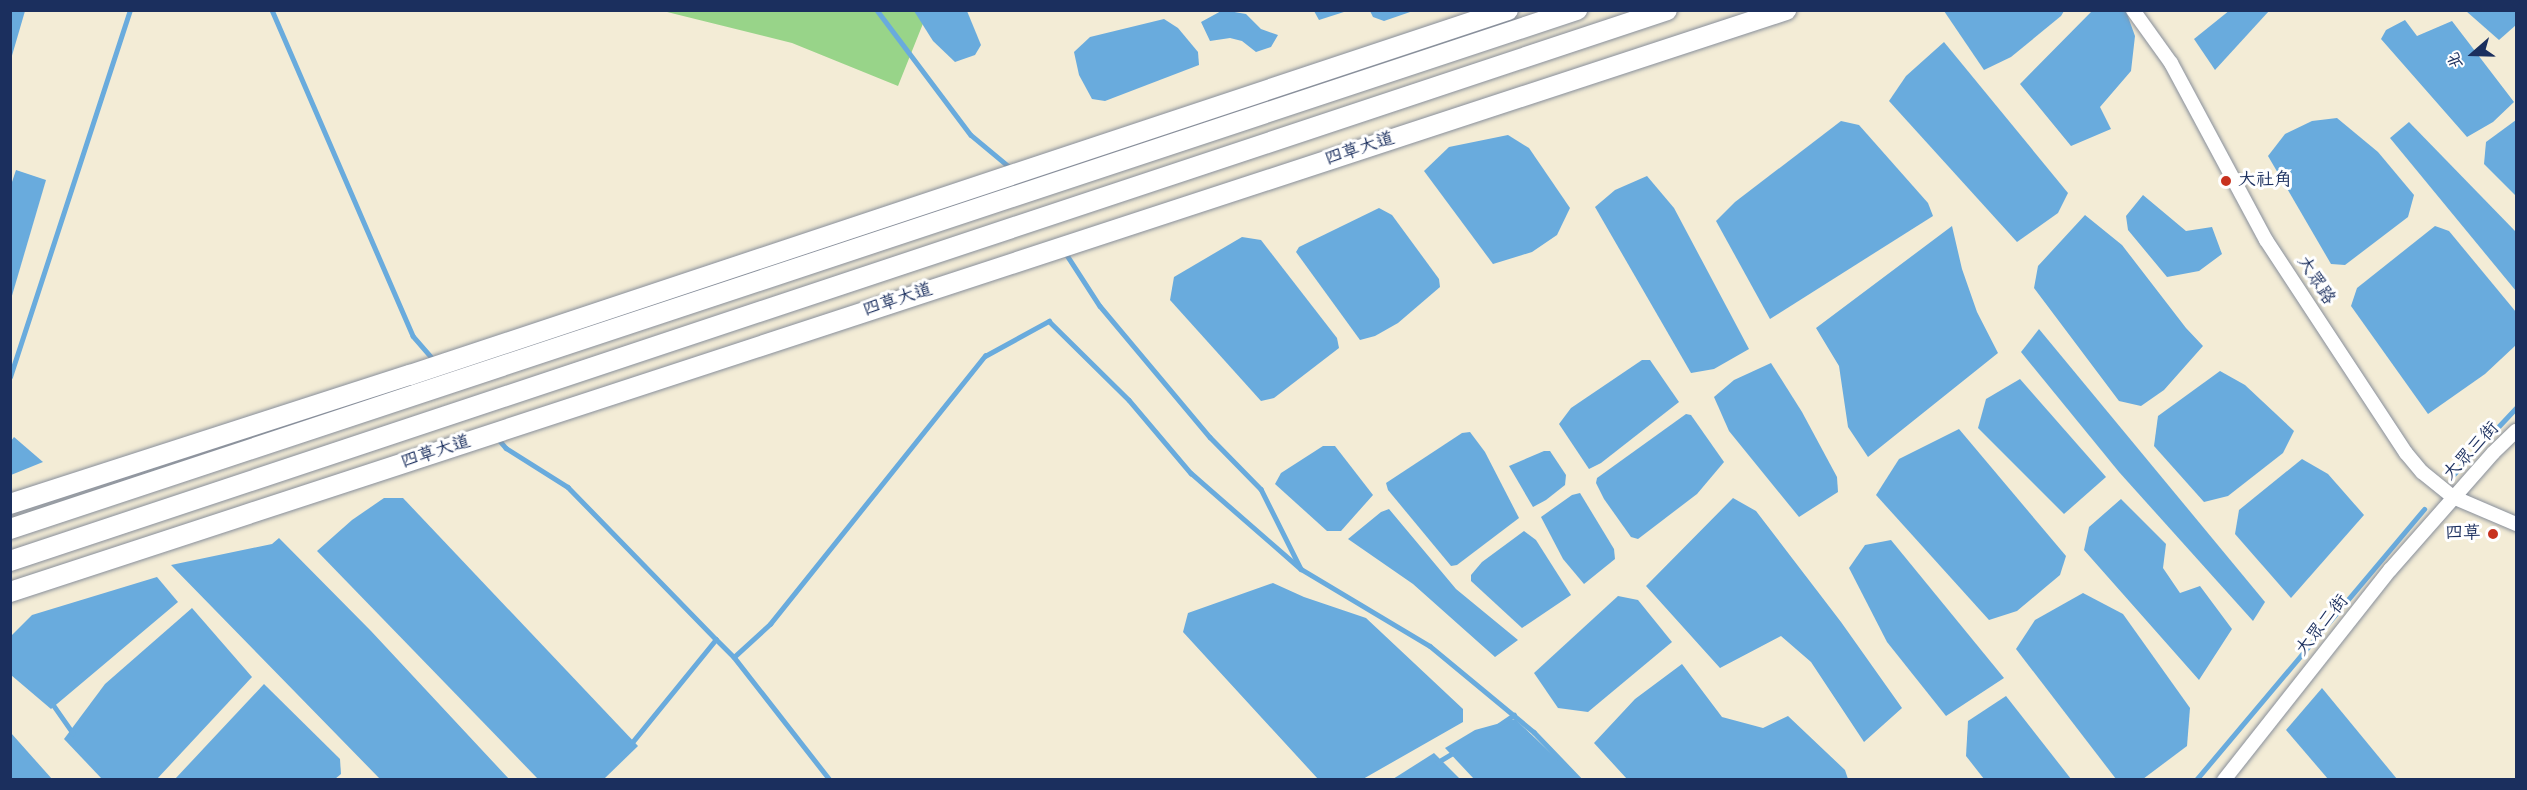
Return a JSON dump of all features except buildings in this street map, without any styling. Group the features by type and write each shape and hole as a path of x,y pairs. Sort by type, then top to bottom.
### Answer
{"street":[{"path":"10,504 422,372 1508,10"},
{"path":"10,529 1577,10"},
{"name":"四草大道","path":"10,561 1667,10"},
{"name":"四草大道","path":"10,592 1786,10"},
{"name":"大眾路","path":"2133,10 2171,63 2266,240 2406,453 2422,472 2453,497 2517,524"},
{"name":"大眾三街","path":"2453,497 2517,431"},
{"name":"大眾二街","path":"2224,780 2390,570 2453,497"}],"green space":[{"path":"663,11 928,11 898,86 792,43"}],"water":[{"path":"1223,10 1246,14 1261,29 1278,35 1271,47 1256,52 1242,41 1230,38 1210,41 1201,22"},
{"path":"2230,10 2269,11 2215,70 2194,39"},
{"path":"10,11 25,11 11,59"},
{"path":"914,11 967,11 981,45 975,55 955,62 933,41"},
{"path":"1314,11 1347,11 1319,20"},
{"path":"1370,11 1413,11 1384,21 1373,17"},
{"path":"1944,11 2064,11 2061,16 2011,57 1984,70"},
{"path":"2092,11 2126,11 2135,36 2131,71 2100,107 2111,129 2071,146 2020,84"},
{"path":"2466,11 2516,11 2516,25 2499,40"},
{"path":"1164,19 1178,28 1198,52 1199,65 1105,101 1092,99 1079,75 1074,52 1090,37"},
{"path":"2405,20 2417,36 2452,21 2514,102 2493,122 2467,137 2381,39 2386,30"},
{"path":"1944,42 2068,193 2058,213 2017,242 1889,101 1906,76"},
{"path":"2337,118 2378,152 2414,195 2408,217 2345,265 2331,264 2268,156 2285,134 2312,121"},
{"path":"2516,120 2516,196 2484,164 2486,142"},
{"path":"1841,121 1859,125 1928,203 1933,216 1770,319 1716,221 1735,202"},
{"path":"2409,122 2516,232 2516,291 2390,138"},
{"path":"1508,135 1529,148 1570,208 1557,235 1532,252 1493,264 1424,171 1449,147"},
{"path":"16,170 46,180 11,299 10,188"},
{"path":"1647,176 1674,208 1749,349 1714,369 1691,373 1595,207 1615,190"},
{"path":"2143,195 2186,231 2212,227 2222,254 2199,271 2167,277 2128,230 2126,216"},
{"path":"1379,208 1392,215 1439,279 1440,287 1398,323 1375,336 1360,340 1296,252 1299,247"},
{"path":"2085,215 2122,245 2186,328 2203,346 2164,390 2141,406 2119,401 2034,288 2038,266"},
{"path":"1952,226 1962,269 1977,312 1998,353 1868,457 1848,427 1839,366 1816,328"},
{"path":"2435,226 2449,231 2516,312 2516,345 2485,374 2428,414 2351,306 2357,288"},
{"path":"1242,237 1261,240 1337,338 1339,348 1274,398 1261,401 1170,300 1174,277"},
{"path":"2039,329 2265,602 2253,621 2119,472 2021,352"},
{"path":"1642,360 1650,360 1679,402 1601,463 1589,469 1559,424 1571,408"},
{"path":"1771,363 1802,412 1837,477 1838,492 1799,517 1729,431 1714,397 1734,380"},
{"path":"2220,371 2245,385 2294,431 2283,453 2228,496 2204,502 2154,446 2158,416"},
{"path":"2020,379 2106,477 2064,514 1978,428 1986,399"},
{"path":"1686,414 1691,415 1724,462 1697,494 1638,539 1631,537 1604,499 1596,483 1597,478"},
{"path":"1959,429 2066,556 2060,575 2017,611 1989,620 1876,495 1899,459"},
{"path":"1470,432 1485,452 1519,518 1457,565 1451,566 1388,490 1386,483 1462,433"},
{"path":"14,437 43,462 11,475 11,441"},
{"path":"1323,446 1335,446 1373,495 1341,531 1327,531 1275,484 1281,473"},
{"path":"1544,451 1550,451 1566,475 1565,485 1533,507 1509,466"},
{"path":"2302,459 2328,474 2364,515 2291,598 2235,534 2239,510"},
{"path":"1580,493 1614,549 1615,559 1584,584 1563,559 1541,517 1572,495"},
{"path":"384,498 403,498 638,746 604,779 538,779 317,551 352,520"},
{"path":"1733,498 1756,511 1841,622 1902,708 1864,742 1811,662 1781,636 1720,668 1646,586"},
{"path":"2121,499 2166,544 2163,568 2180,593 2200,586 2232,629 2199,680 2084,550 2089,527"},
{"path":"1389,509 1456,589 1518,640 1495,657 1413,584 1348,539 1381,512"},
{"path":"1524,531 1536,540 1571,595 1522,628 1471,581 1471,575 1482,562"},
{"path":"279,538 371,631 509,779 380,779 171,565 272,544"},
{"path":"1891,540 2004,678 1946,716 1887,642 1849,568 1865,545"},
{"path":"157,577 178,602 51,709 11,675 11,636 32,615"},
{"path":"1273,583 1304,597 1366,618 1463,709 1463,722 1363,779 1318,779 1183,632 1188,613"},
{"path":"2083,593 2123,614 2190,708 2187,746 2143,779 2116,779 2016,649 2035,620"},
{"path":"1618,596 1638,600 1672,642 1588,712 1558,708 1534,673"},
{"path":"192,608 252,677 157,779 102,779 64,739 105,684"},
{"path":"1682,664 1722,717 1763,728 1788,716 1845,770 1848,779 1627,779 1594,743 1635,699"},
{"path":"264,684 340,759 341,774 335,779 175,779"},
{"path":"2322,688 2397,779 2328,779 2286,730"},
{"path":"2006,696 2071,779 1984,779 1966,756 1968,721"},
{"path":"1515,719 1578,779 1474,779 1445,748 1475,730"},
{"path":"11,733 52,779 11,779"},
{"path":"1434,753 1460,779 1393,779"}],"waterway":[{"path":"10,377 130,10"},
{"path":"272,10 413,336 431,357"},
{"path":"877,10 971,135 1012,169"},
{"path":"1065,252 1100,306 1210,437 1261,489 1301,569 1430,646 1534,732 1580,780"},
{"path":"630,745 716,639 734,657 770,624 985,356 1049,321 1129,400 1191,473 1301,569"},
{"path":"2453,475 2516,408"},
{"path":"500,441 506,448 568,487 716,639"},
{"path":"2196,780 2424,509"},
{"path":"734,657 830,780"},
{"path":"52,703 73,733"},
{"path":"1499,725 1514,715"},
{"path":"1438,762 1453,753"}],"place":[{"name":"大社角","path":"2226,181"},
{"name":"四草","path":"2493,534"}]}
